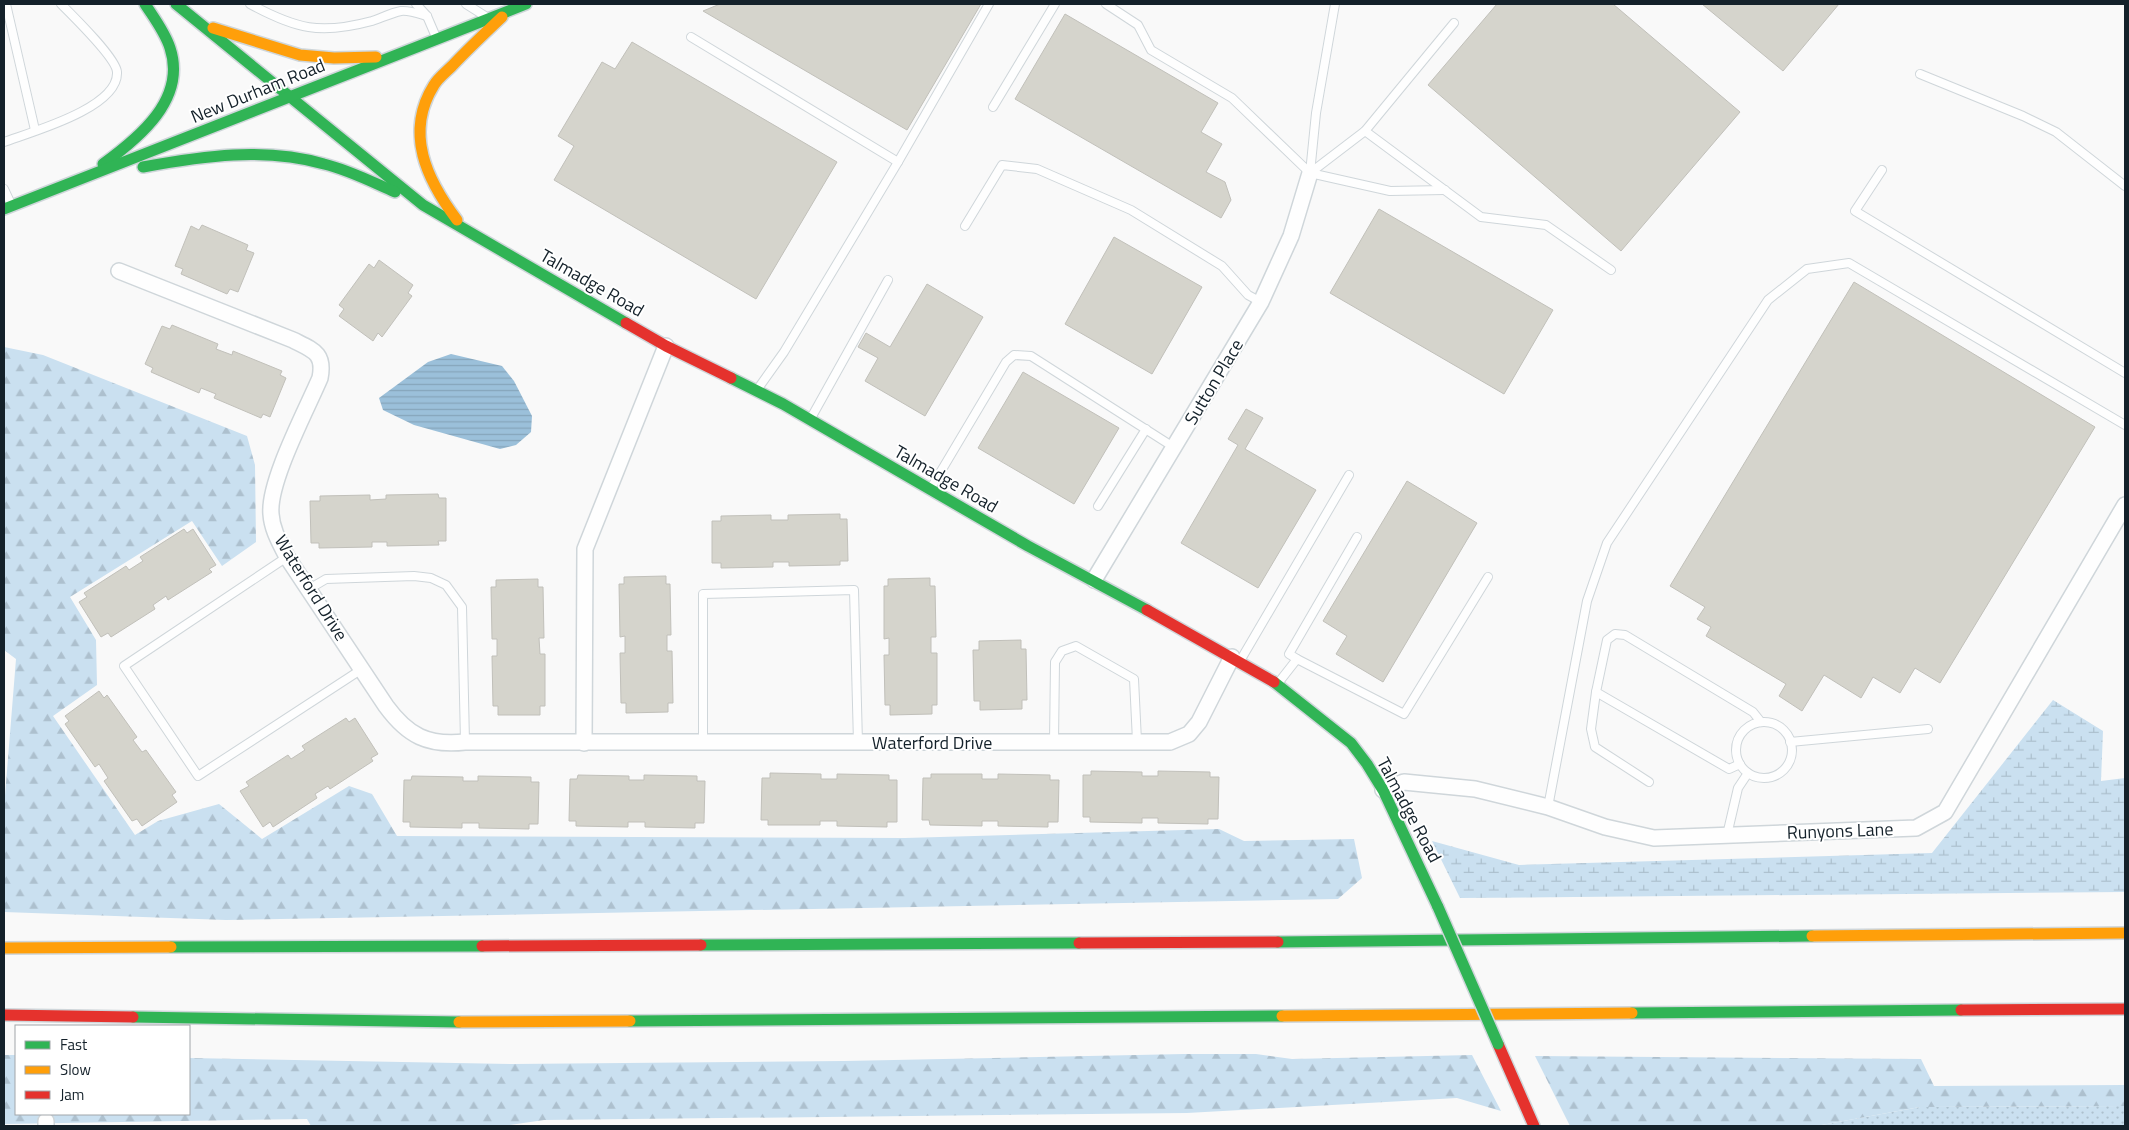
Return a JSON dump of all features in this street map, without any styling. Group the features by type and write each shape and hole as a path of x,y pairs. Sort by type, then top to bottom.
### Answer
{"main road":[{"path":"81,179 146,130 166,102 172,74 170,50 145,4"},
{"name":"Talmadge Road","path":"176,4 423,205 666,346 810,420 1028,546 1094,580 1278,684 1351,743 1383,790 1438,907 1534,1126"},
{"name":"New Durham Road","path":"8,207 159,150 289,96 526,4"},
{"path":"465,230 440,198 426,172 418,128 423,107 433,86 508,10"},
{"path":"199,23 234,36 300,55 334,58 391,56"},
{"path":"81,179 184,158 269,154 314,161 351,172 423,205"},
{"path":"4,948 1317,942 2125,934"},
{"path":"4,1016 473,1022 2125,1009"}],"street":[{"name":"Sutton Place","path":"1094,580 1261,302 1292,236 1310,173"},
{"name":"Waterford Drive","path":"120,271 293,340 314,351 320,357 322,366 320,378 280,470 272,495 271,513 274,531 287,557 395,718 405,728 426,740 444,744 465,742 1170,742 1189,734 1199,722 1236,660"},
{"path":"584,743 585,549 666,346"},
{"name":"Runyons Lane","path":"1383,790 1404,782 1475,788 1548,807 1605,827 1654,838 1916,828 1945,812 2125,505"}],"lane":[{"path":"6,4 35,130"},
{"path":"4,142 66,119 102,100 114,85 117,72 112,60 62,4"},
{"path":"250,4 278,20 296,26 318,29 371,21 402,11 427,16"},
{"path":"416,4 427,16 437,38"},
{"path":"466,4 488,18"},
{"path":"756,391 784,352 898,162 989,4"},
{"path":"993,107 1055,4"},
{"path":"1106,4 1138,25 1151,50 1232,98 1310,173 1390,192 1444,190"},
{"path":"1310,173 1316,113 1335,4"},
{"path":"1310,173 1365,131 1454,24"},
{"path":"691,37 898,162"},
{"path":"1920,74 2023,116 2056,132 2125,186"},
{"path":"1365,131 1481,217 1546,225 1611,270"},
{"path":"965,226 1002,165 1037,169 1131,210 1222,266 1248,295 1261,302"},
{"path":"1882,170 1855,211 2125,373"},
{"path":"4,189 8,207"},
{"path":"1548,807 1587,601 1607,543 1768,300 1807,269 1849,263 2125,425"},
{"path":"810,420 888,280"},
{"path":"930,490 1006,362 1014,355 1031,356 1175,448"},
{"path":"1098,506 1146,429"},
{"path":"1236,660 1349,475"},
{"path":"1357,537 1289,654 1404,714 1488,577"},
{"path":"287,557 124,666 198,776 362,669"},
{"path":"309,589 326,578 414,576 431,578 446,584 462,607 465,742"},
{"path":"703,743 703,594 854,590 858,743"},
{"path":"1649,782 1595,747 1592,729 1596,692 1607,640 1616,634 1626,635 1753,712 1761,722"},
{"path":"1054,742 1055,662 1062,651 1076,646 1134,679 1137,741"},
{"path":"1278,684 1298,659"},
{"path":"1596,692 1729,769 1740,764"},
{"path":"1761,722 1779,727 1790,742 1788,763 1777,774 1762,777 1748,773 1740,764 1736,750 1739,737 1748,726 1761,722"},
{"path":"1790,742 1928,729"},
{"path":"1727,835 1738,788 1748,773"}],"green space":[{"path":"4,347 43,355 247,436 255,465 256,542 222,566 192,521 70,597 96,640 97,685 53,716 135,835 158,821 219,804 262,839 349,786 372,794 397,836 905,838 1219,829 1244,841 1354,839 1362,878 1338,899 226,920 4,912 4,808 16,659 4,650"},
{"path":"2053,700 2103,731 2101,781 2125,778 2125,892 1460,898 1432,841 1519,865 1932,853"},
{"path":"1184,1054 1256,1054 1292,1059 1472,1055 1501,1111 1457,1098 1187,1113 544,1120 502,1126 311,1126 307,1119 4,1124 4,1055 15,1055 15,1115 190,1115 190,1058 513,1064 844,1061"},
{"path":"1535,1056 1921,1059 1934,1086 2125,1085 2125,1106 1920,1107 1816,1126 1570,1126"},
{"path":"2125,1106 2125,1126 1816,1126 1920,1107"}],"shaded area":[{"path":"451,354 502,366 514,381 532,416 531,432 516,445 500,449 414,425 383,410 379,398 428,362"}],"building":[{"path":"720,4 981,4 907,130 703,11"},
{"path":"1497,4 1613,4 1740,112 1621,251 1428,85"},
{"path":"1702,4 1839,4 1783,71"},
{"path":"1065,14 1218,103 1201,132 1222,144 1206,172 1225,182 1231,200 1221,218 1015,99"},
{"path":"632,42 837,162 756,299 554,180 574,146 558,136 602,62 615,69"},
{"path":"1379,209 1553,310 1504,394 1330,293"},
{"path":"202,225 248,245 246,250 254,253 238,292 230,289 227,294 181,274 183,269 175,266 191,226 199,230"},
{"path":"1114,237 1202,287 1152,374 1065,324"},
{"path":"379,260 413,285 408,293 412,296 382,337 378,333 373,341 339,316 344,309 339,305 369,264 374,268"},
{"path":"1854,282 2095,427 1940,683 1915,668 1900,693 1873,677 1861,698 1824,675 1802,711 1779,696 1786,684 1706,636 1711,627 1697,619 1705,607 1670,586"},
{"path":"927,284 983,317 925,416 865,381 878,358 858,347 866,333 890,347"},
{"path":"172,325 218,344 216,349 232,355 233,351 282,371 280,375 286,378 270,417 263,414 261,418 214,398 216,394 201,388 199,393 151,372 153,368 145,364 162,326 170,329"},
{"path":"1023,372 1119,428 1074,504 978,448"},
{"path":"1246,409 1263,418 1245,449 1316,490 1258,588 1181,543 1238,445 1228,439"},
{"path":"1407,481 1477,523 1383,682 1336,654 1347,636 1323,621"},
{"path":"438,494 439,498 446,498 446,541 438,541 439,545 387,546 387,542 372,542 372,547 319,548 319,543 311,543 310,501 320,501 320,496 370,495 370,500 386,499 386,495"},
{"path":"840,514 840,519 847,519 848,561 840,561 840,565 789,566 789,562 773,562 773,567 721,568 721,563 712,563 712,521 721,521 721,516 771,515 771,520 788,520 788,515"},
{"path":"184,529 187,533 193,529 216,565 209,569 212,572 168,600 166,596 153,605 155,609 111,637 108,633 101,637 79,602 87,597 84,593 126,566 129,570 143,561 140,557"},
{"path":"666,576 666,584 670,584 671,635 667,635 667,651 672,651 673,703 668,703 668,712 626,713 626,703 621,703 620,653 625,653 625,636 620,637 619,584 624,584 624,577"},
{"path":"930,578 930,586 935,586 936,637 931,637 931,653 937,653 937,705 932,705 932,714 890,715 890,705 885,705 884,655 889,655 889,638 884,639 884,586 888,586 888,579"},
{"path":"538,579 538,587 543,587 544,638 539,638 540,654 545,654 545,706 540,706 540,715 498,715 498,706 493,706 492,656 497,656 497,639 492,639 491,587 496,587 496,580"},
{"path":"1021,640 1021,649 1026,649 1027,700 1022,700 1022,709 980,710 980,701 974,701 973,650 979,650 979,641"},
{"path":"99,691 104,698 107,695 137,737 133,740 142,752 146,750 176,792 172,795 177,802 142,826 137,819 132,821 104,781 108,778 99,764 95,767 65,724 69,721 65,716"},
{"path":"346,718 349,722 355,718 378,754 371,758 373,761 330,789 328,786 315,794 317,798 273,827 270,822 263,827 240,791 249,786 246,782 288,755 291,759 305,750 302,746"},
{"path":"1091,771 1142,772 1142,776 1158,776 1158,771 1210,772 1210,777 1219,777 1218,819 1208,819 1208,824 1158,823 1158,818 1142,818 1142,823 1090,822 1090,817 1083,817 1083,775 1091,775"},
{"path":"770,773 821,774 821,779 837,779 837,774 889,775 889,780 897,780 897,822 887,822 887,827 837,826 837,821 820,821 820,825 768,825 768,820 761,820 762,778 770,778"},
{"path":"931,774 982,774 982,779 998,779 998,774 1050,775 1050,780 1059,780 1058,822 1048,822 1048,827 998,826 998,821 982,821 982,826 930,825 929,820 922,820 923,778 931,778"},
{"path":"578,775 629,776 629,780 644,780 644,775 697,776 697,781 705,781 704,823 695,823 695,828 645,827 645,822 628,822 628,827 576,826 576,821 569,821 570,779 577,779"},
{"path":"412,776 463,777 463,781 478,781 478,776 531,777 531,782 539,782 538,824 529,824 529,829 479,828 479,823 462,823 462,828 410,827 410,822 403,822 404,780 411,780"}],"traffic: fast":[{"path":"103,164 145,129 166,100 172,84 173,67 168,42 145,4"},
{"path":"176,4 423,205 626,323"},
{"path":"4,209 526,4"},
{"path":"143,167 188,159 233,155 279,156 333,167 360,176 395,192"},
{"path":"731,378 783,404 1028,546 1147,610"},
{"path":"1274,682 1351,743 1367,764 1383,790 1438,907"},
{"path":"1438,907 1498,1044"},
{"path":"1278,942 1812,936"},
{"path":"701,945 1079,943"},
{"path":"171,947 482,946"},
{"path":"1632,1013 1961,1010"},
{"path":"630,1021 1282,1016"},
{"path":"133,1017 459,1022"}],"traffic: slow":[{"path":"457,220 437,189 423,156 420,138 421,121 425,103 436,82 502,17"},
{"path":"213,28 300,55 334,58 376,57"},
{"path":"1812,936 2125,933"},
{"path":"4,948 171,947"},
{"path":"1282,1016 1632,1013"},
{"path":"459,1022 630,1021"}],"traffic: jam":[{"path":"626,323 666,346 731,378"},
{"path":"1147,610 1274,682"},
{"path":"1079,943 1278,942"},
{"path":"482,946 701,945"},
{"path":"1961,1010 2125,1009"},
{"path":"4,1015 133,1017"},
{"path":"1498,1044 1534,1126"}]}
